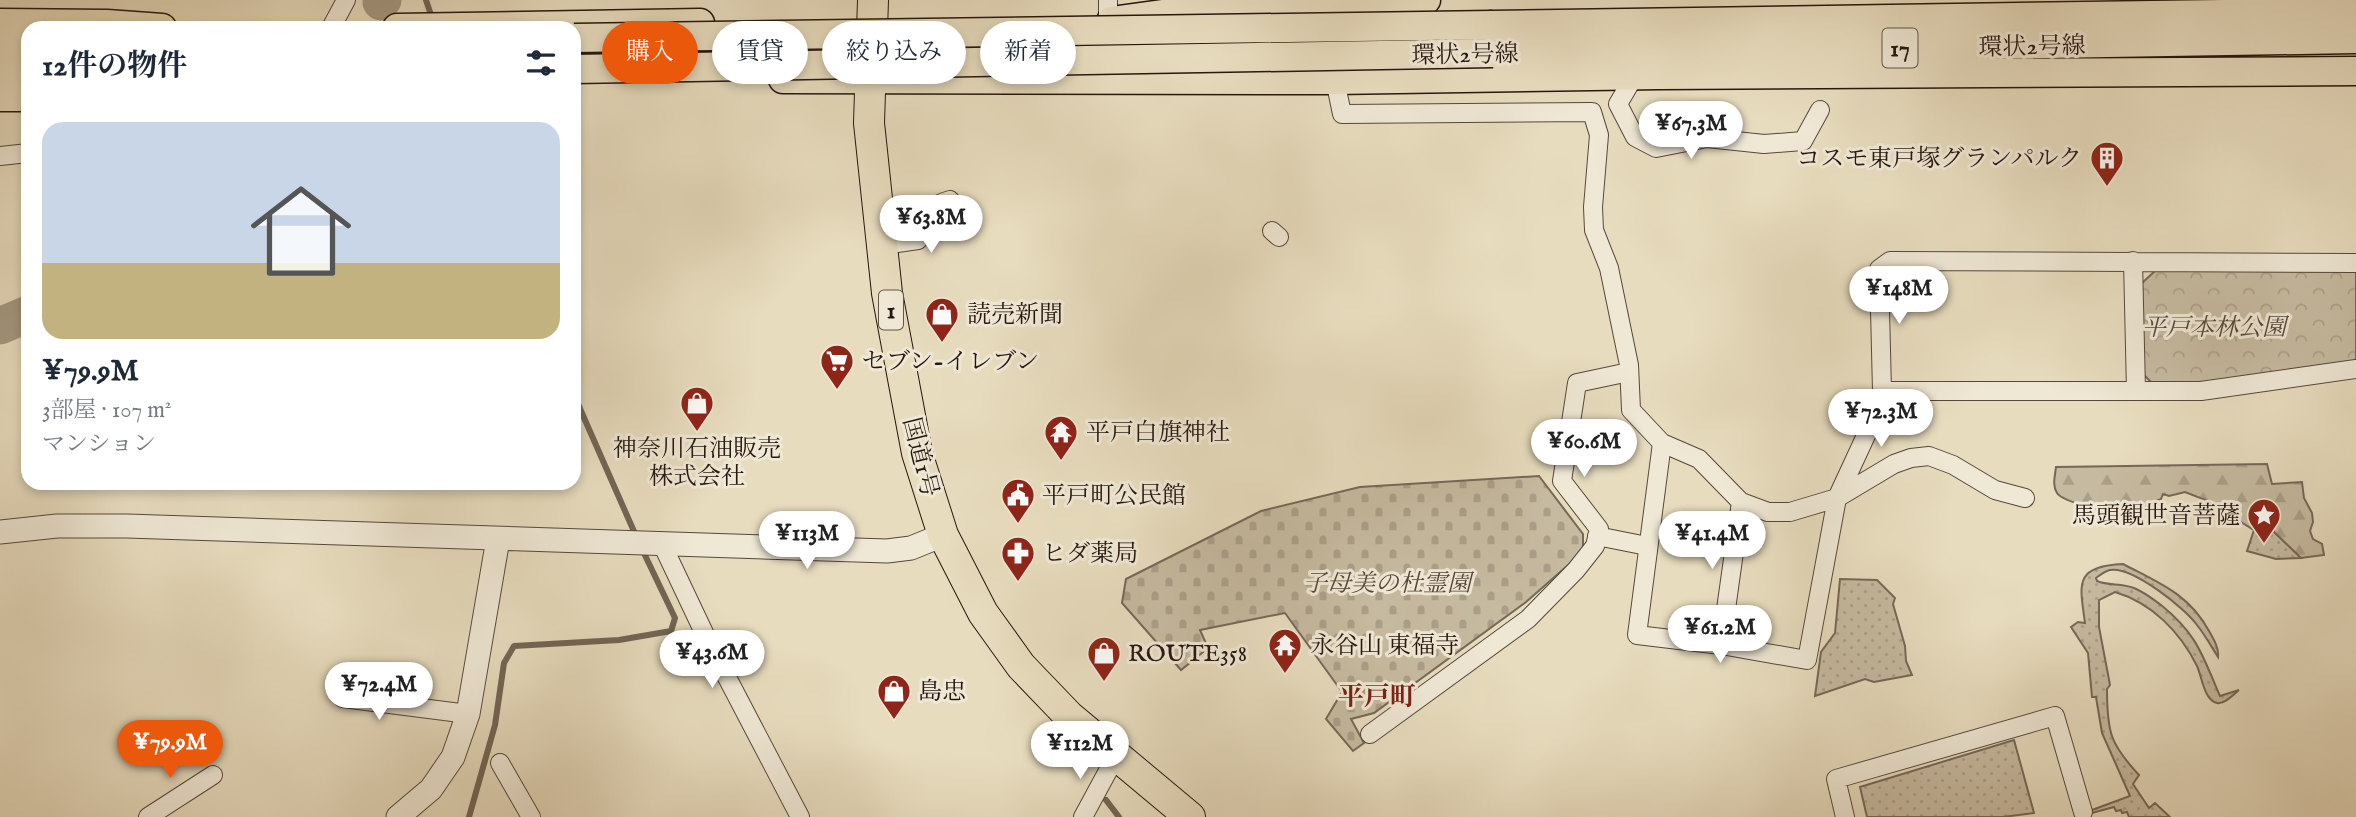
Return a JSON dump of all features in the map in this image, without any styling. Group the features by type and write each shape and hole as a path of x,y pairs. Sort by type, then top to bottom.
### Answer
{"highway":[{"name":"国道1号","path":"870,84 871,148 887,293 917,453 943,536 983,613 1021,666 1069,716 1190,817"}],"main road":[{"path":"581,24 872,12 937,26 1108,11 1426,0"},
{"path":"1755,22 1918,5 2003,0"},
{"name":"環状2号線","path":"581,69 2085,45 2302,26 2356,12"},
{"name":"環状2号線","path":"581,38 1755,22 2302,26 2356,39"},
{"path":"0,23 21,23"},
{"path":"1647,75 2085,45"},
{"path":"0,47 21,47"},
{"path":"966,79 1335,80 1647,75 2356,71"},
{"path":"0,73 21,73"},
{"path":"581,79 822,79"},
{"path":"0,97 21,97"}],"street":[{"path":"335,21 346,0"},
{"path":"1647,75 1618,104 1634,137 1656,148 1707,138 1764,144 1803,141 1820,110"},
{"path":"1335,80 1342,114 1592,111 1599,135 1593,207 1594,230 1609,268 1629,372 1631,410 1662,443 1699,459 1741,502 1768,512 1790,512 1837,498 1894,464 1929,456 1953,465 1995,490 2025,498"},
{"path":"0,156 21,154"},
{"path":"883,245 918,240 923,235 927,215 934,205 950,200"},
{"path":"1662,443 1637,635 1721,645 1807,660 1837,498 1881,403 1879,269 1890,261 2356,263"},
{"path":"2133,261 2136,391"},
{"path":"1882,391 2201,391 2356,369"},
{"path":"1370,734 1528,619 1576,570 1595,546 1599,529 1562,481 1577,383 1629,372"},
{"path":"1721,645 1741,502"},
{"path":"0,533 57,526 127,526 887,551 911,548 943,536"},
{"path":"1597,536 1647,546"},
{"path":"398,817 431,789 453,757 468,714 498,539"},
{"path":"662,544 703,631 800,817"},
{"path":"344,679 342,698 468,714"},
{"path":"1845,817 1836,779 2055,716 2083,815 2065,817"},
{"path":"1083,817 1116,756"},
{"path":"500,763 531,817"},
{"path":"148,817 213,775"}],"green space":[{"name":"平戸本林公園","path":"2356,269 2356,362 2218,383 2151,382 2143,374 2141,284 2156,270"},
{"path":"2267,464 2272,484 2302,482 2304,498 2312,513 2310,531 2313,539 2322,544 2324,555 2301,558 2268,526 2259,525 2257,532 2241,522 2234,511 2185,492 2169,496 2163,494 2161,499 2139,509 2119,513 2089,507 2061,497 2054,484 2056,467"},
{"name":"子母美の杜霊園","path":"1539,476 1583,534 1583,552 1526,602 1374,713 1351,719 1364,743 1353,751 1326,719 1342,692 1285,613 1200,630 1208,648 1181,670 1122,603 1126,579 1261,511 1360,487"},
{"path":"2259,525 2268,526 2301,558 2276,559 2247,551 2254,530 2257,531"},
{"path":"2123,564 2172,591 2192,608 2213,638 2218,657 2191,618 2144,581 2120,571 2110,570 2096,578 2097,581 2134,588 2161,605 2191,636 2220,696 2239,690 2223,702 2213,701 2206,693 2190,654 2164,620 2141,603 2115,592 2099,600 2099,627 2110,685 2107,689 2109,727 2116,746 2139,775 2133,784 2149,808 2155,803 2170,817 2129,817 2127,812 2116,811 2114,807 2092,813 2092,810 2130,796 2102,733 2096,697 2092,697 2088,653 2071,627 2078,622 2085,623 2083,580 2095,569"},
{"path":"1840,579 1877,580 1895,598 1893,604 1905,646 1906,661 1912,675 1874,682 1865,679 1815,696 1821,652 1835,633"},
{"path":"2014,740 2034,813 2003,817 1867,817 1860,787"}],"waterway":[{"path":"426,0 431,15"},
{"path":"0,326 21,317"},
{"path":"581,411 636,536"},
{"path":"469,817 495,725 504,663 514,646 619,640 671,631 675,618 642,549"},
{"path":"1106,800 1119,817"}],"place":[{"name":"コスモ東戸塚グランパルク","path":"2107,188"},
{"name":"読売新聞","path":"942,344"},
{"name":"セブン-イレブン","path":"837,391"},
{"name":"神奈川石油販売 株式会社","path":"697,433"},
{"name":"平戸白旗神社","path":"1061,462"},
{"name":"平戸町公民館","path":"1018,525"},
{"name":"馬頭観世音菩薩","path":"2264,545"},
{"name":"ヒダ薬局","path":"1018,583"},
{"name":"永谷山 東福寺","path":"1285,675"},
{"name":"ROUTE358","path":"1104,683"},
{"name":"島忠","path":"894,721"}],"district":[{"name":"平戸町","path":"1377,696"}]}
